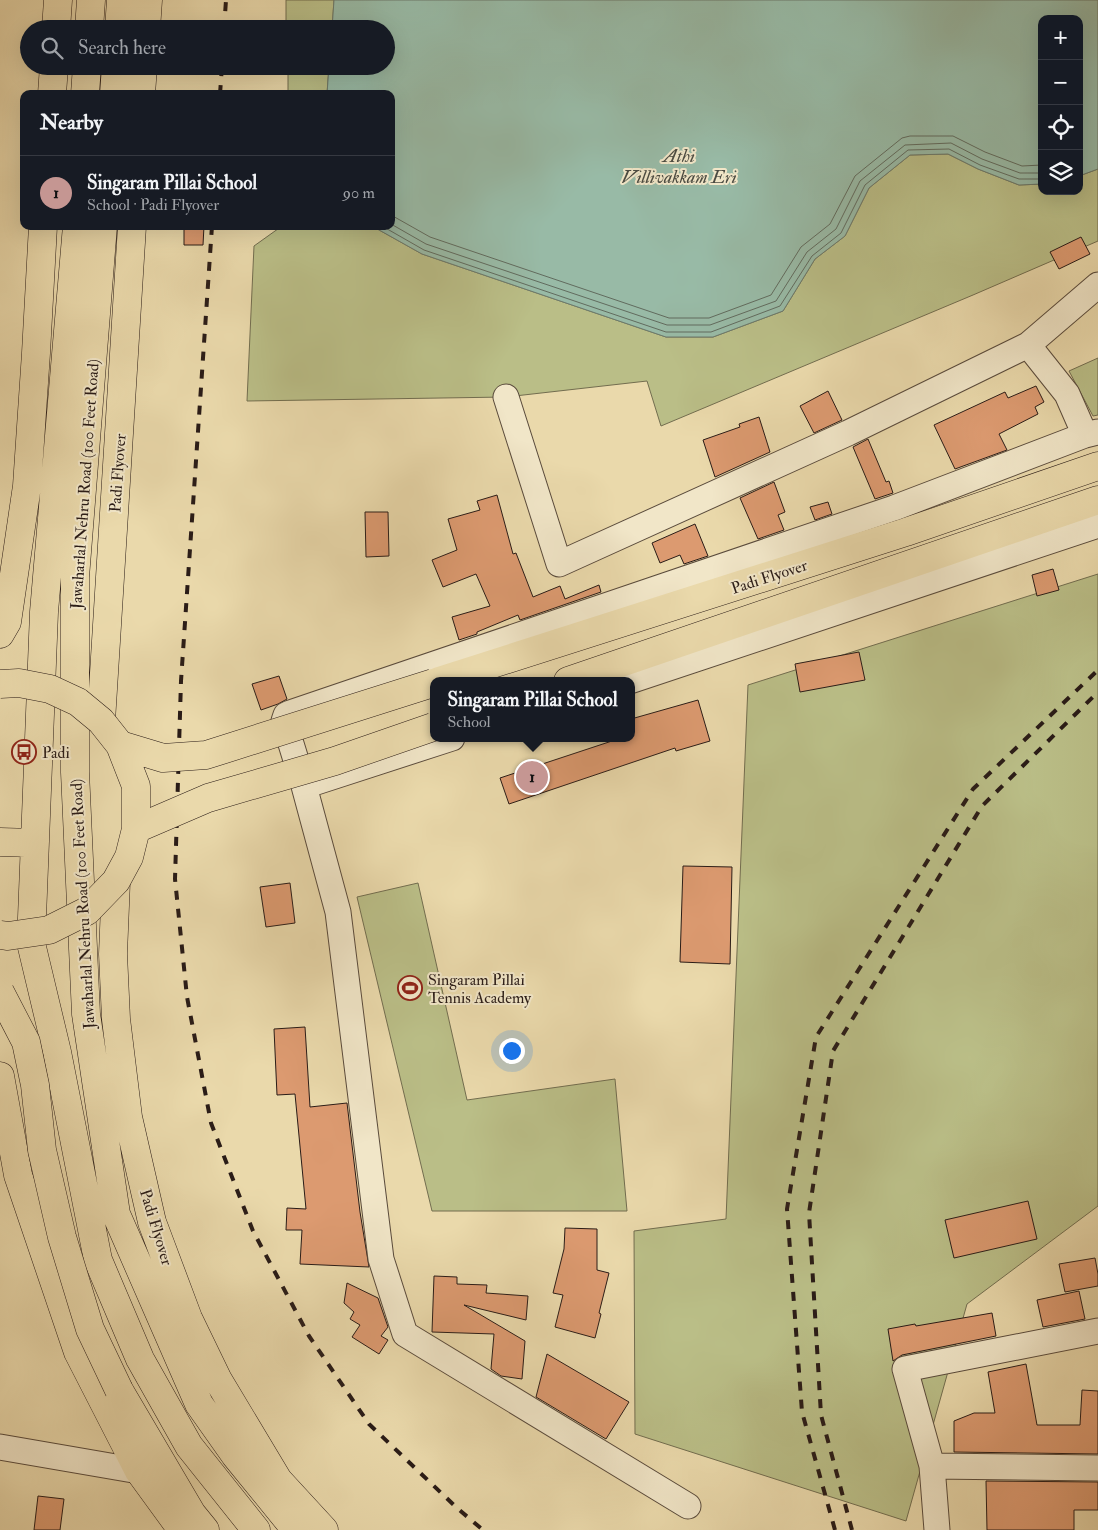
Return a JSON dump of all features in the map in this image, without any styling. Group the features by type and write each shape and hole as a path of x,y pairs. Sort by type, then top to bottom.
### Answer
{"main road":[{"path":"57,20 58,0"},
{"path":"90,20 91,0"},
{"path":"120,20 121,0"},
{"path":"147,20 148,0"},
{"path":"52,90 53,75"},
{"path":"85,90 86,75"},
{"path":"114,90 115,75"},
{"path":"141,90 142,75"},
{"path":"0,634 7,622 27,486 43,230"},
{"name":"Jawaharlal Nehru Road (100 Feet Road)","path":"77,230 44,612 31,943 64,1086 98,1260 140,1359 189,1446 256,1530"},
{"name":"Jawaharlal Nehru Road (100 Feet Road)","path":"103,230 75,577 75,772 86,1014 116,1214 199,1404 235,1455 296,1530"},
{"name":"Padi Flyover","path":"101,720 132,230"},
{"name":"Padi Flyover","path":"452,677 906,532 1098,466"},
{"name":"Padi Flyover","path":"580,677 1098,500"},
{"path":"0,641 44,612"},
{"name":"Padi Flyover","path":"0,684 19,683 50,689 78,702 101,720 120,745 136,786 136,829 129,856 116,882 86,911 49,930 8,936 0,935"},
{"path":"120,745 164,758 206,755 430,684"},
{"path":"136,829 208,798 335,761 430,728"},
{"path":"0,842 34,843"},
{"name":"Padi Flyover","path":"116,882 113,954 116,1019 128,1117 152,1222 188,1318 218,1380 278,1480 324,1530"},
{"path":"0,992 26,1042 35,1085 42,1150 62,1237 90,1329 119,1390 143,1432 192,1514 205,1530"},
{"path":"64,1086 1,1085 18,1175 78,1352 139,1471 182,1530"}],"street":[{"path":"506,397 559,564 848,433 1028,345 1098,285"},
{"path":"688,1506 405,1334 381,1259 338,912 284,720 286,715 290,713 894,508 1092,434 1067,394 1028,345"},
{"path":"635,679 1098,525"},
{"path":"304,786 440,742"},
{"path":"937,1530 932,1466 905,1369 1098,1331"},
{"path":"0,1447 139,1471"},
{"path":"932,1466 1098,1468"}],"green space":[{"path":"286,0 334,0 333,20 286,20"},
{"path":"288,75 328,75 327,90 288,90"},
{"path":"948,154 978,169 1019,185 1038,184 1038,195 1083,195 1083,175 1098,169 1098,241 661,426 647,381 506,397 247,401 254,246 276,230 379,230 422,254 666,337 713,337 783,311 815,259 845,236 869,188 910,155"},
{"path":"1098,358 1098,415 1093,416 1069,371"},
{"path":"1098,574 1098,1206 967,1304 906,1521 635,1434 634,1231 726,1219 748,685"},
{"name":"Singaram Pillai Tennis Academy","path":"418,883 467,1100 615,1079 627,1211 432,1211 357,897"}],"water":[{"name":"Athi Villivakkam Eri","path":"334,0 1098,0 1098,169 1083,175 1083,15 1038,15 1038,184 1019,185 978,169 948,154 910,155 869,188 845,236 815,259 783,311 713,337 666,337 422,254 379,230 395,230 395,90 327,90 328,75 395,75 395,20 333,20"}],"building":[{"path":"184,230 204,230 203,245 184,245"},
{"path":"1081,237 1090,254 1059,269 1050,252"},
{"path":"1036,386 1044,402 1035,407 1038,414 999,434 1007,450 955,469 934,425 1005,392 1008,398"},
{"path":"828,391 842,420 814,433 800,406"},
{"path":"759,417 770,452 715,477 703,440 740,427 739,424"},
{"path":"868,439 886,482 889,481 893,493 875,499 853,447"},
{"path":"774,482 785,512 778,515 784,530 758,539 740,498"},
{"path":"497,495 513,554 516,553 533,597 560,586 565,599 599,585 601,592 520,620 518,615 459,640 452,617 490,606 476,574 443,587 432,560 457,550 448,519 480,510 477,501"},
{"path":"828,502 832,514 815,520 810,507"},
{"path":"365,512 388,512 389,556 366,557"},
{"path":"695,524 708,556 684,564 680,555 660,563 652,543"},
{"path":"1053,569 1059,590 1037,596 1032,575"},
{"path":"859,652 865,680 800,692 795,664"},
{"path":"279,676 287,699 261,710 252,684"},
{"path":"698,700 710,741 676,751 675,748 509,804 500,778 609,742 635,742 635,718"},
{"path":"683,866 732,867 730,964 680,962"},
{"path":"290,883 295,923 266,927 260,887"},
{"path":"305,1027 310,1107 347,1103 360,1212 369,1267 300,1264 302,1230 286,1230 287,1208 306,1209 295,1094 277,1095 274,1029"},
{"path":"1028,1201 1037,1239 954,1258 945,1220"},
{"path":"565,1228 597,1229 597,1270 609,1273 595,1338 555,1327 563,1295 553,1293 564,1249"},
{"path":"1095,1258 1098,1286 1065,1292 1059,1264"},
{"path":"434,1276 457,1277 457,1284 487,1285 486,1293 528,1296 526,1320 464,1305 525,1341 522,1379 501,1376 491,1369 494,1334 432,1332"},
{"path":"347,1283 378,1298 388,1327 381,1336 388,1340 379,1354 352,1337 360,1325 350,1319 354,1312 344,1303"},
{"path":"1079,1291 1085,1319 1043,1327 1037,1300"},
{"path":"992,1313 996,1336 902,1355 893,1361 888,1329"},
{"path":"547,1354 629,1402 606,1439 536,1397"},
{"path":"1026,1364 1037,1425 1080,1425 1082,1390 1098,1391 1098,1454 954,1452 954,1421 974,1413 995,1413 988,1372"},
{"path":"986,1481 1098,1482 1098,1510 1074,1510 1074,1530 987,1530"},
{"path":"38,1496 64,1499 60,1530 34,1530"}],"railway":[{"path":"225,20 226,0"},
{"path":"220,90 221,75"},
{"path":"212,230 181,681 175,879 187,997 211,1123 253,1231 309,1336 369,1424 457,1508 483,1530"},
{"path":"835,1530 802,1412 787,1209 816,1037 973,789 1098,670"},
{"path":"852,1530 821,1415 809,1213 833,1051 982,806 1098,692"}],"place":[{"name":"Padi","path":"24,752"},
{"name":"Singaram Pillai School","path":"532,777"},
{"name":"Singaram Pillai Tennis Academy","path":"410,988"}]}
